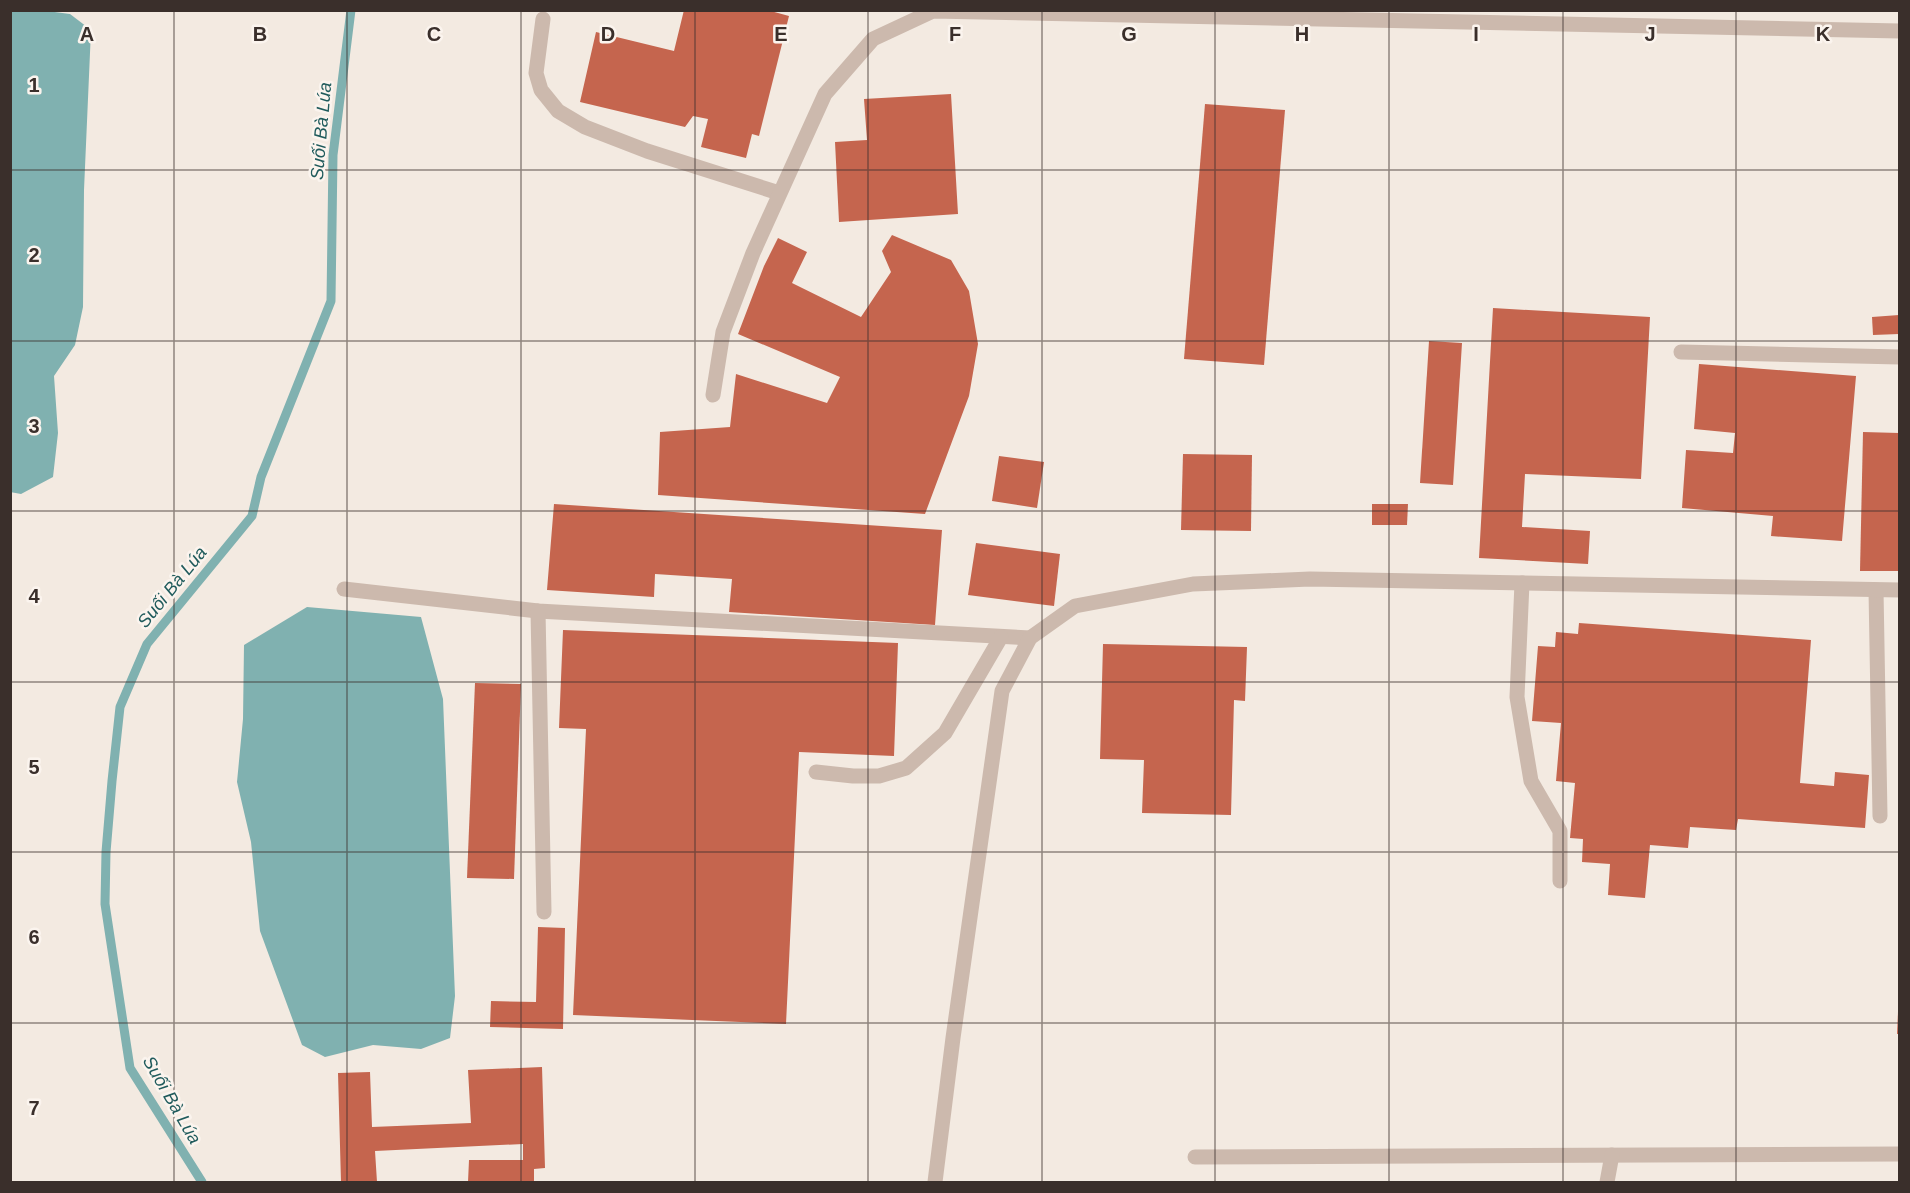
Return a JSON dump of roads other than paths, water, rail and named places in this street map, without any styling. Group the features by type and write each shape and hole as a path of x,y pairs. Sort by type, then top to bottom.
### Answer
{"street":[{"path":"713,395 723,332 753,253 825,94 873,39 933,11 1899,32"},
{"path":"543,19 536,73 541,90 558,111 585,127 647,151 779,193"},
{"path":"1681,352 1899,357"},
{"path":"935,1182 1002,691 1030,638 1076,606 1193,584 1310,579 1899,590"},
{"path":"1522,583 1517,697 1531,781 1560,831 1560,881"},
{"path":"344,589 538,611 1030,638"},
{"path":"1876,590 1880,816"},
{"path":"538,611 544,912"},
{"path":"816,772 879,776 906,768 945,733 1001,637"},
{"path":"1196,1157 1899,1154"},
{"path":"1606,1182 1612,1155"}],"water":[{"path":"10,11 47,11 70,14 91,30 84,190 83,307 75,345 54,376 58,433 53,477 21,494 10,492"},
{"path":"307,607 421,617 443,699 455,996 450,1038 421,1049 373,1045 325,1057 302,1045 260,931 251,842 237,782 243,719 244,645"}],"waterway":[{"name":"Suối Bà Lúa","path":"202,1182 130,1068 105,904 106,852 120,707 147,644 252,516 261,477 331,301 333,155 351,10"}]}
